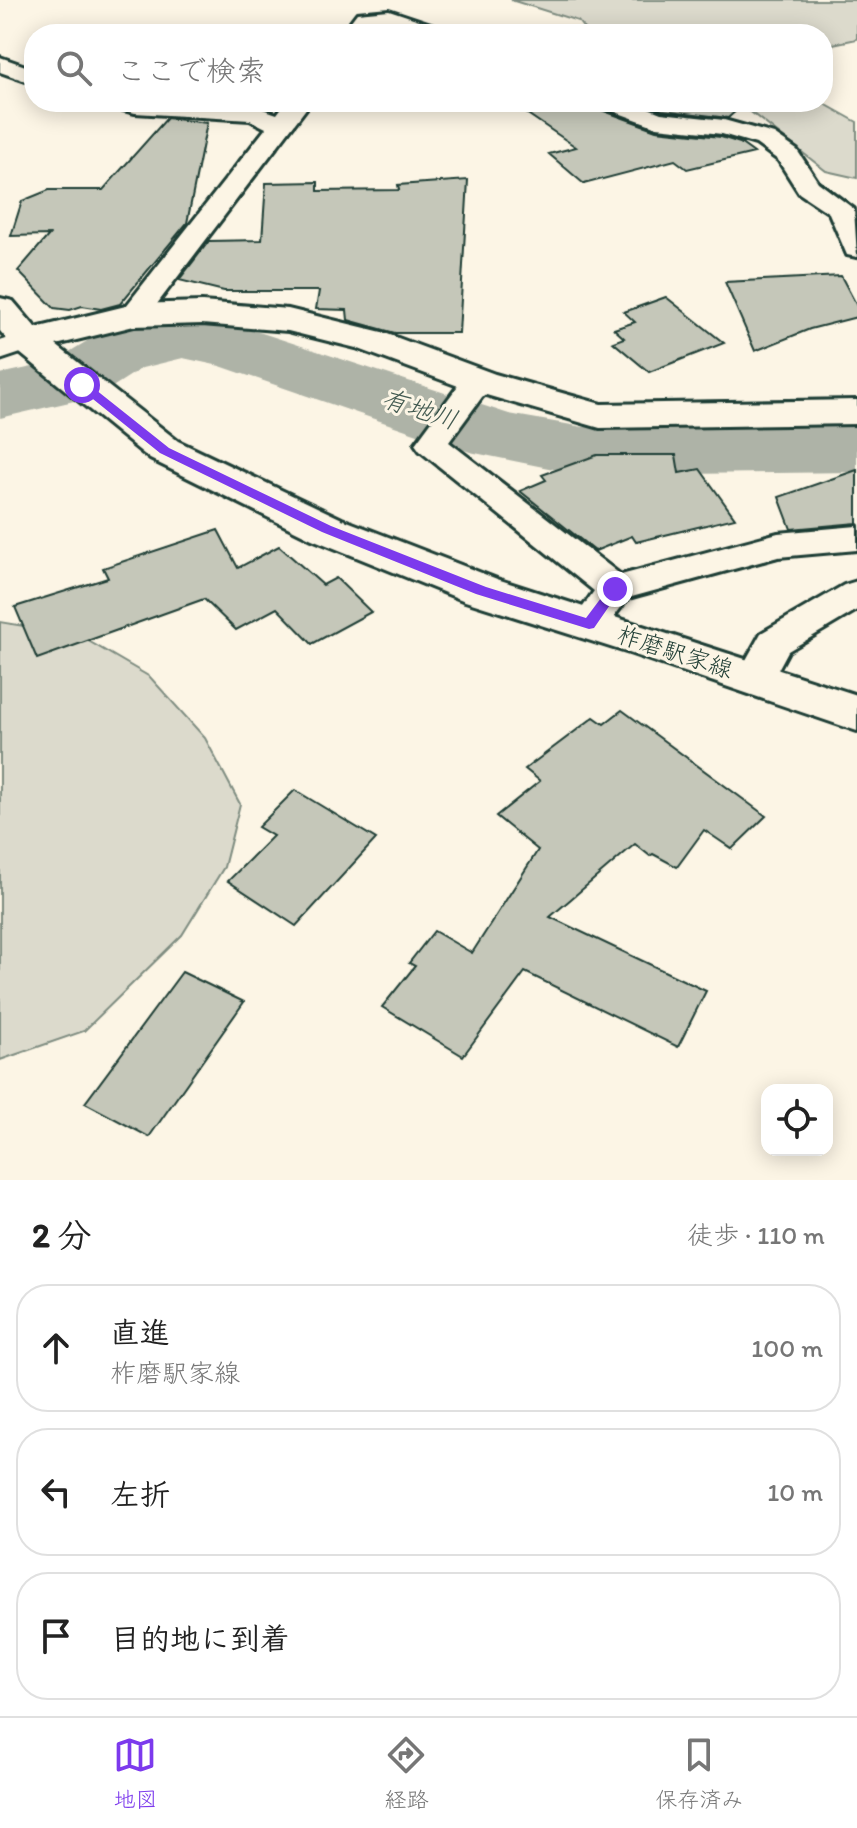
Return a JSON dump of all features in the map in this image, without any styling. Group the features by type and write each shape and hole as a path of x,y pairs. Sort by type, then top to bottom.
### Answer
{"main road":[{"name":"柞磨駅家線","path":"0,309 24,348 82,385 164,450 327,529 481,590 857,713"},
{"path":"24,348 134,315 202,313 288,320 369,340 477,386 600,416 857,412"}],"street":[{"path":"360,17 389,17 409,24"},
{"path":"0,64 24,73"},
{"path":"237,112 254,113 281,125"},
{"path":"134,315 291,112"},
{"path":"637,112 657,120 724,127 765,139 788,155 808,187 841,209 857,249"},
{"path":"477,386 431,444 615,589"},
{"path":"589,624 615,589 778,545 857,538"},
{"path":"755,678 774,642 857,594"}],"shaded area":[{"path":"511,0 857,0 857,39 833,44 833,24 580,24"},
{"path":"833,109 857,122 857,178 826,171 751,112 833,112"},
{"path":"0,622 78,635 150,677 205,738 240,804 224,867 182,935 84,1031 0,1060"}],"building":[{"path":"525,112 606,112 656,130 721,137 740,143 754,153 687,169 675,160 584,184 549,154 576,147"},
{"path":"678,112 735,112 728,118"},
{"path":"167,118 207,123 187,223 120,304 101,309 82,306 70,310 54,308 18,271 49,235 11,236 22,201 49,190 103,190"},
{"path":"468,180 459,333 395,333 348,320 347,310 316,309 319,291 224,291 179,280 209,241 262,240 266,183 318,182 318,191 399,190 398,185"},
{"path":"841,276 857,306 857,317 810,329 755,351 725,282"},
{"path":"666,297 724,343 649,372 613,342 624,338 614,329 635,322 624,312"},
{"path":"597,455 676,455 679,473 700,469 735,518 636,542 632,536 595,551 520,491 546,480 542,475"},
{"path":"857,470 857,523 791,529 779,497"},
{"path":"218,530 238,568 279,546 323,585 336,578 371,612 312,644 277,608 236,630 204,599 37,659 15,607 108,578 103,568"},
{"path":"622,710 766,816 732,849 704,830 677,867 653,854 650,856 635,844 550,917 706,991 678,1047 525,972 463,1056 382,1007 415,966 409,963 434,931 472,953 538,850 496,816 540,781 525,769 594,717 604,724"},
{"path":"295,790 376,839 296,926 228,881 273,836 258,827"},
{"path":"182,972 244,1002 149,1137 85,1103"}],"waterway":[{"name":"有地川","path":"0,396 74,380 117,353 183,337 237,348 497,435 583,451 857,448"}],"route":[{"path":"82,385 164,450 327,529 481,590 589,624 615,589"}]}
